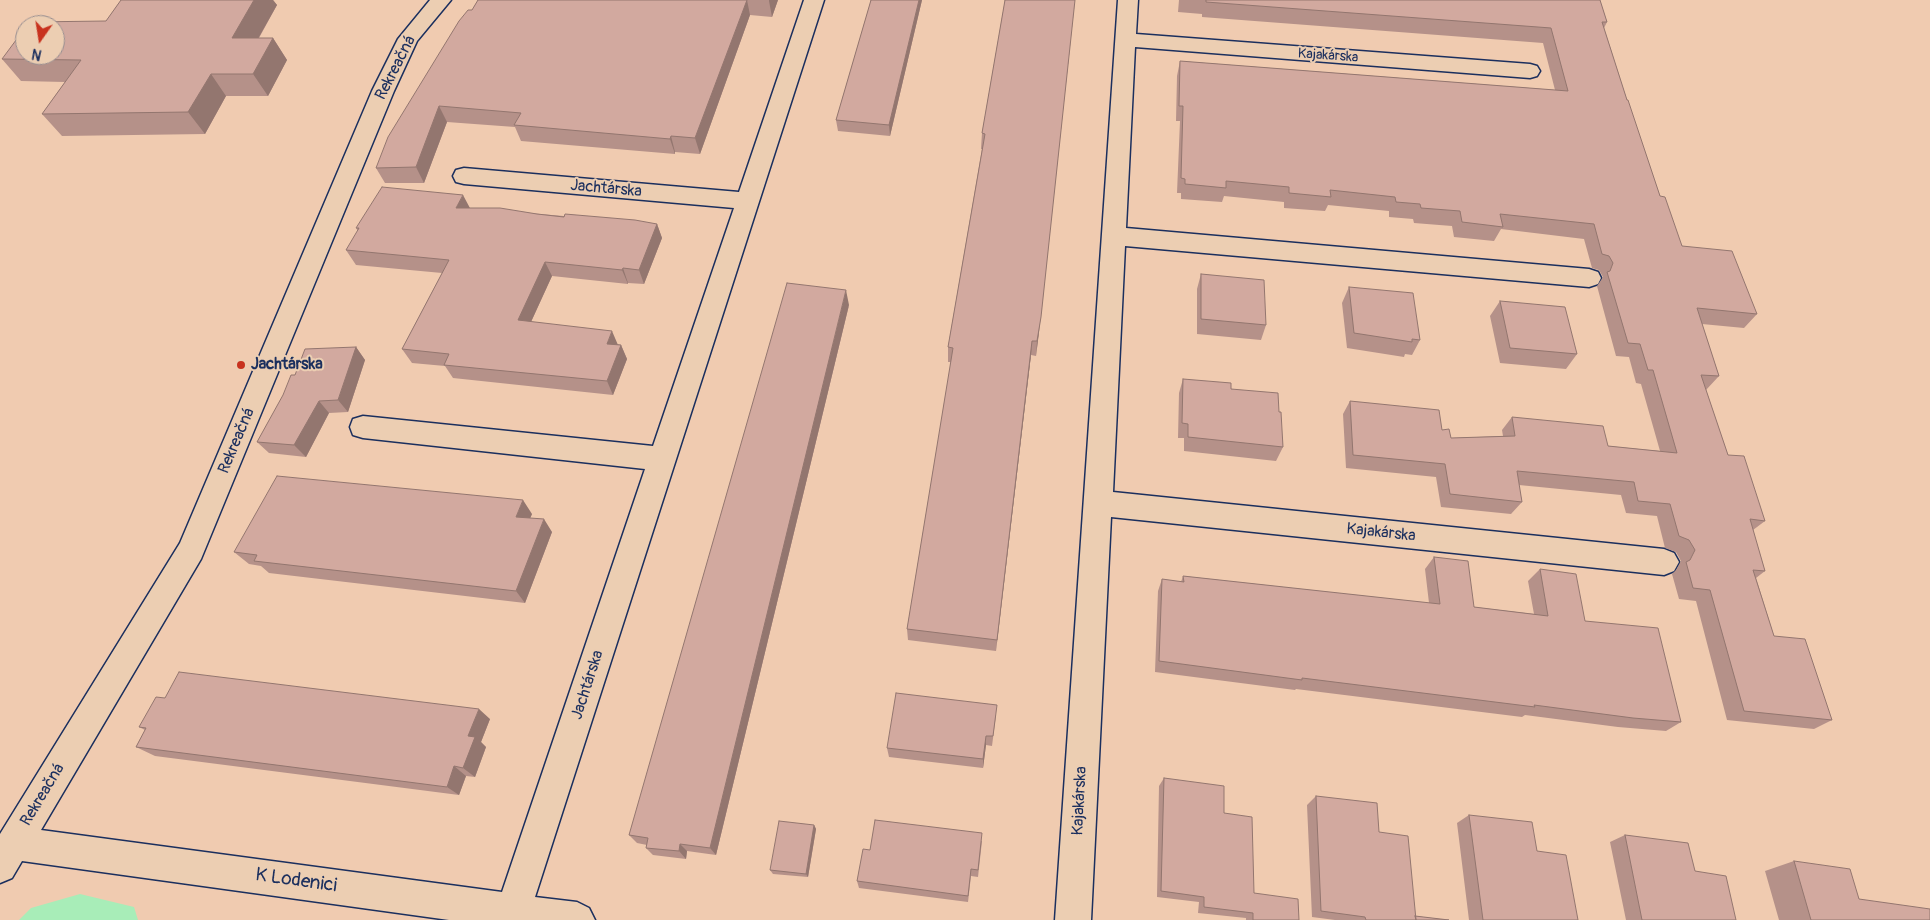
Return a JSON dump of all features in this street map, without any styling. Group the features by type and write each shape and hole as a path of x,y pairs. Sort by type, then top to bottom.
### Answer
{"street":[{"name":"Rekreačná","path":"7,854 191,550 383,91 408,39 442,0"},
{"name":"Jachtárska","path":"513,911 814,0"},
{"name":"Kajakárska","path":"1073,920 1128,0"},
{"name":"Kajakárska","path":"1126,40 1530,71"},
{"name":"Jachtárska","path":"464,176 748,201"},
{"path":"1114,236 1589,278"},
{"path":"363,427 663,459"},
{"name":"Kajakárska","path":"1098,503 1664,562"},
{"name":"K Lodenici","path":"7,854 578,920"}],"green space":[{"path":"80,894 134,907 138,920 19,920 31,908"}],"building":[{"path":"121,0 254,0 232,38 273,38 253,74 211,74 188,112 42,114 81,60 65,60 65,22 106,21"},
{"path":"478,0 747,0 695,138 671,136 670,139 514,125 521,113 439,106 416,167 376,168 388,137 459,21 468,10 472,10"},
{"path":"871,0 919,0 889,125 836,120"},
{"path":"1005,0 1075,0 1041,317 1037,341 1032,341 997,640 907,629 953,348 948,347 985,134 982,133"},
{"path":"1206,0 1600,0 1607,22 1602,22 1627,100 1660,196 1665,197 1682,246 1732,251 1757,314 1697,308 1719,376 1701,375 1728,455 1744,456 1765,521 1750,519 1765,571 1753,570 1774,636 1805,639 1832,720 1744,711 1710,590 1693,588 1686,562 1690,560 1695,550 1689,540 1679,536 1670,504 1638,501 1634,482 1517,471 1522,502 1450,494 1445,464 1353,455 1350,401 1439,410 1442,430 1449,429 1451,438 1515,436 1512,417 1603,426 1608,446 1677,453 1653,370 1648,370 1640,344 1628,343 1607,272 1610,271 1613,263 1609,256 1602,254 1594,224 1500,214 1503,227 1462,222 1460,211 1421,208 1420,204 1396,202 1395,197 1330,190 1331,197 1289,193 1289,187 1226,181 1226,188 1185,184 1185,179 1181,178 1183,106 1179,106 1180,61 1568,91 1551,28 1206,2"},
{"path":"15,41 15,59 2,59"},
{"path":"382,187 463,195 456,208 500,208 564,217 565,214 635,220 657,224 639,270 545,262 518,320 612,331 607,344 621,345 607,381 444,365 449,354 402,349 449,260 346,250 359,228 356,228"},
{"path":"1201,274 1264,280 1266,325 1201,319"},
{"path":"787,283 846,290 710,848 680,844 679,851 646,848 648,838 629,835"},
{"path":"1349,287 1413,293 1420,340 1412,339 1412,342 1354,333"},
{"path":"1500,301 1565,307 1577,354 1510,348"},
{"path":"356,347 338,400 319,401 294,445 257,442 283,395 291,375 295,375 305,349"},
{"path":"1183,379 1231,383 1231,389 1278,393 1283,447 1188,437 1188,424 1182,423"},
{"path":"277,476 523,500 516,517 544,519 516,591 254,561 257,555 234,552"},
{"path":"1434,557 1468,561 1474,607 1548,616 1540,569 1576,574 1585,621 1658,628 1681,722 1633,718 1534,705 1535,707 1302,678 1302,680 1159,661 1162,579 1184,582 1183,576 1440,604"},
{"path":"179,672 479,709 468,736 475,737 463,768 454,766 447,787 136,747 146,728 139,727 156,697 165,698"},
{"path":"896,693 997,705 993,736 986,736 983,759 887,748"},
{"path":"1164,778 1224,786 1224,813 1252,817 1254,893 1298,899 1299,920 1253,920 1253,913 1204,907 1204,897 1161,891"},
{"path":"1316,796 1377,803 1379,832 1408,836 1416,920 1366,920 1365,917 1321,911"},
{"path":"1469,815 1532,822 1537,851 1566,855 1578,920 1483,920"},
{"path":"875,820 982,833 978,870 971,869 968,896 857,881 863,849 870,850"},
{"path":"779,821 814,825 806,874 770,870"},
{"path":"1625,835 1688,843 1695,871 1726,876 1736,920 1642,920"},
{"path":"1794,861 1850,869 1859,899 1930,909 1930,920 1811,920"},
{"path":"1415,916 1449,920 1416,920"}],"place":[{"name":"Jachtárska","path":"241,365"}]}
